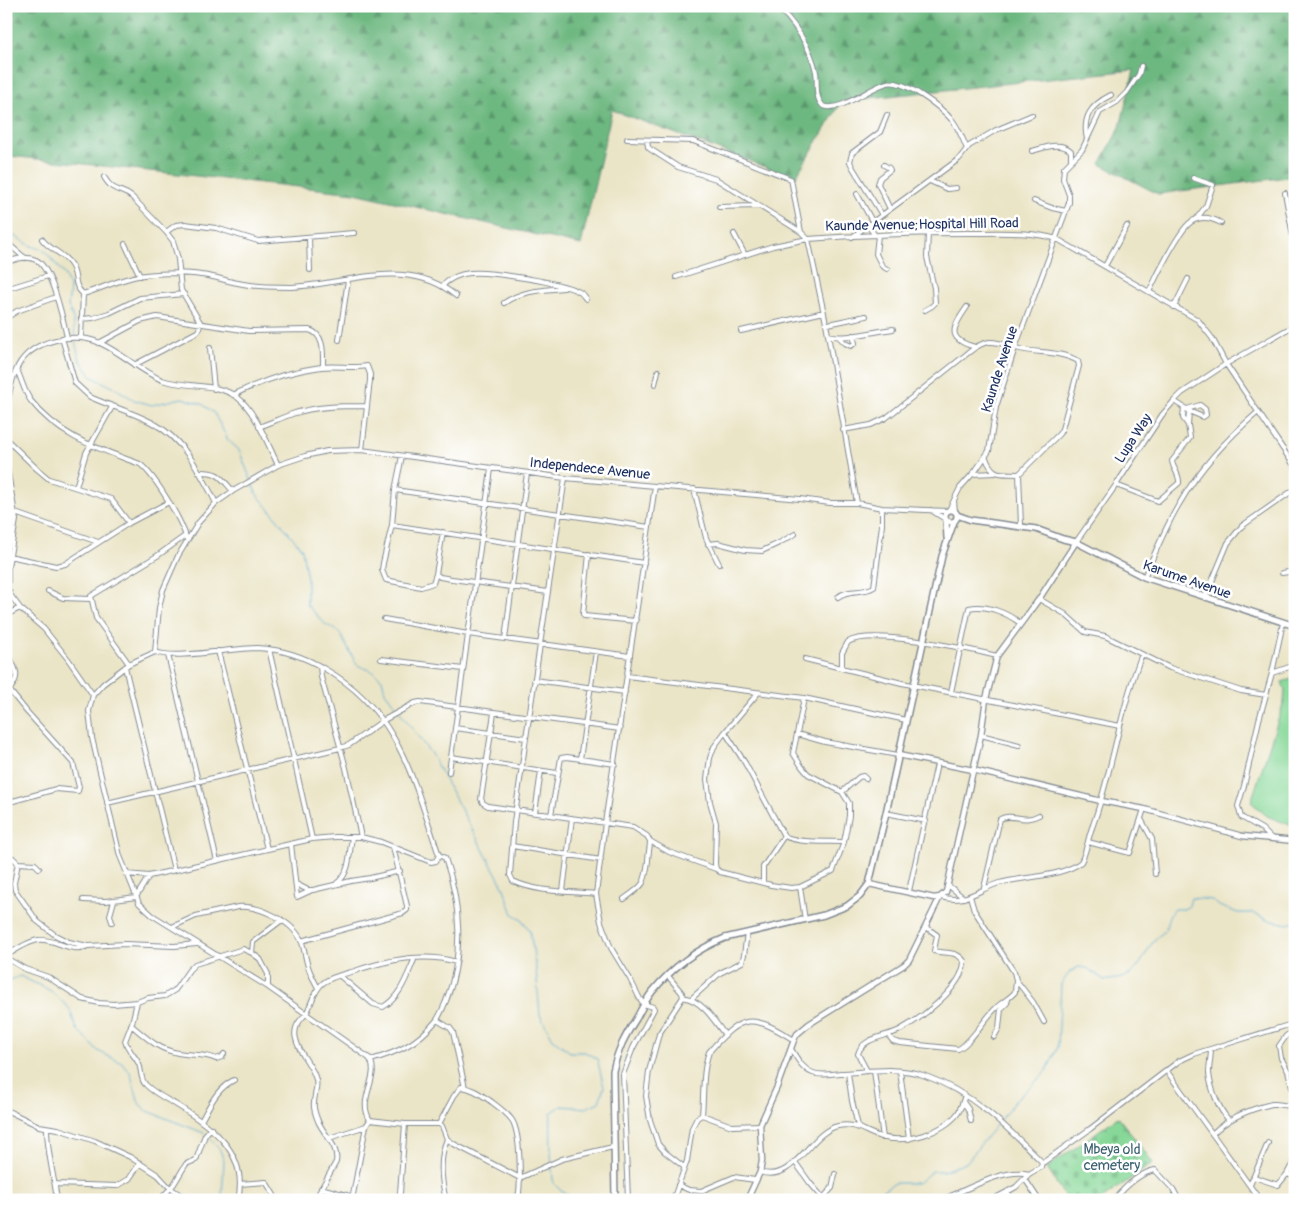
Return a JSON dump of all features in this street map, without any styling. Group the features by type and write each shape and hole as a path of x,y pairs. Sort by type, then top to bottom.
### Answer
{"main road":[{"path":"615,1200 613,1071 616,1055 623,1038 652,993 689,958 710,944 725,938 805,920 847,906 860,896 869,884 942,556 948,538 953,515 945,514 948,538"},
{"name":"Karume Avenue","path":"946,519 951,523 953,515 971,520 1021,526 1076,542 1144,577 1295,626"}],"street":[{"path":"774,6 786,14 808,48 815,69 818,101 823,106 829,108 838,106 883,85 894,83 925,98 947,115 957,128 967,149"},
{"path":"1072,160 1080,152 1100,112 1117,102 1127,92 1139,74 1141,66"},
{"path":"1087,139 1085,125 1089,113 1100,101 1111,95"},
{"path":"882,215 853,168 850,158 852,153 880,132 887,115"},
{"path":"852,236 930,181 959,159 967,149 996,130 1032,116"},
{"path":"627,138 698,142 789,178 792,181 801,232"},
{"path":"647,140 648,147 666,160 683,169 712,176 801,232 808,239"},
{"path":"1032,151 1053,146 1064,146 1071,151 1072,160"},
{"name":"Kaunde Avenue","path":"953,515 954,499 960,488 986,458 989,451 996,407 1015,348 1057,239 1070,198 1064,185 1063,171 1072,160"},
{"path":"884,165 890,170 880,178 878,184 890,209"},
{"path":"104,177 115,190 132,197 173,240 177,254 180,286 200,322 197,332 134,365"},
{"path":"1149,292 1184,230 1195,220 1210,198 1213,185 1193,178"},
{"path":"930,181 947,189 956,188"},
{"path":"1286,193 1295,246"},
{"path":"857,194 872,221"},
{"path":"1034,202 1066,211"},
{"path":"720,207 759,206"},
{"path":"1195,220 1206,218 1221,223"},
{"path":"1290,221 1295,224"},
{"path":"166,232 176,225 185,224 216,228 258,242 354,233"},
{"path":"866,225 877,235 876,254 882,266 887,269"},
{"path":"1105,266 1127,226"},
{"path":"925,310 935,303 934,288 927,257 928,233"},
{"name":"Kaunde Avenue;Hospital Hill Road","path":"857,503 824,312 808,239 928,233 1016,233 1043,235 1057,239 1198,320 1212,338 1226,364 1295,467"},
{"path":"734,234 745,255"},
{"path":"309,237 310,270"},
{"path":"42,239 44,243 64,256 74,269 75,284 83,294 81,338"},
{"path":"676,277 773,246 808,239"},
{"path":"7,242 26,258"},
{"path":"125,244 140,276"},
{"path":"6,264 26,258 35,259 41,263 56,297 67,338 75,383 90,397 152,422 163,430 182,447 216,503"},
{"path":"442,286 453,278 474,272 534,280 581,293 586,299"},
{"path":"83,294 140,276 202,275 243,284 300,286 395,274 416,277 442,286 456,296"},
{"path":"6,289 48,276"},
{"path":"1174,306 1188,278"},
{"path":"339,340 348,280"},
{"path":"504,303 527,292 567,288"},
{"path":"81,319 93,318 108,313 140,298 184,294"},
{"path":"6,318 17,311 56,297"},
{"path":"966,307 953,329 954,334 957,339 975,347"},
{"path":"741,331 824,312"},
{"path":"826,323 866,316"},
{"path":"99,343 129,326 150,318 166,317 249,331 312,330 321,342 323,367"},
{"name":"Lupa Way","path":"1076,542 1162,415 1182,393 1226,364 1295,324"},
{"path":"828,335 838,337 893,329"},
{"path":"838,337 851,346 855,343 853,335"},
{"path":"6,414 7,398 17,370 25,358 36,349 67,338 81,338 99,343 134,365 166,381 214,389 234,395 248,409 278,465"},
{"path":"844,430 871,425 886,418 975,347 992,342 1015,348 1072,357 1078,360 1079,366 1062,429 1019,474 1021,526"},
{"path":"210,348 214,389"},
{"path":"234,395 278,377 323,367 361,368 368,366 370,374 362,450"},
{"path":"17,370 30,400 63,430 90,446 140,464 154,479 169,502 186,538"},
{"path":"655,384 658,371"},
{"path":"1174,401 1187,409"},
{"path":"259,427 293,414 311,410 334,406 366,406"},
{"path":"76,487 86,453 112,407"},
{"path":"1116,485 1160,501 1179,483 1180,479 1172,465 1172,461 1190,438 1187,409"},
{"path":"1187,409 1183,418 1188,425"},
{"path":"1144,577 1174,513 1188,490 1223,446 1258,412"},
{"path":"6,438 43,475 56,482 111,499 129,523"},
{"name":"Independece Avenue","path":"186,538 216,503 233,490 278,465 327,451 362,450 527,474 830,503 857,503 882,508 931,510 953,515"},
{"path":"402,456 395,490 392,525 382,570 386,580 421,586 428,586 432,583 436,574 443,532"},
{"path":"986,458 991,469 999,473"},
{"path":"6,461 16,513 9,556 8,589 20,608 44,628 94,695"},
{"path":"449,772 491,469"},
{"path":"198,472 212,472 216,474 233,490"},
{"path":"505,639 527,474"},
{"path":"972,474 1019,474"},
{"path":"564,478 516,810 510,875 513,881 523,885 596,894"},
{"path":"628,1200 623,1074 633,1048 654,1009 644,1004 607,940 601,922 596,894 655,486"},
{"path":"1204,598 1228,543 1242,526 1295,488"},
{"path":"395,490 649,527"},
{"path":"694,490 708,544 719,564"},
{"path":"9,556 50,566 60,566 129,523 169,502"},
{"path":"838,597 850,591 865,591 874,587 882,525 882,508"},
{"path":"931,510 946,519"},
{"path":"16,513 99,542"},
{"path":"6,516 16,520"},
{"path":"392,525 644,563"},
{"path":"708,544 718,543 745,550 762,551 795,534"},
{"path":"174,870 127,666 96,618 91,599 93,594 186,538"},
{"path":"156,652 160,601 186,538"},
{"path":"747,1200 760,1172 762,1161 760,1125 797,1034 809,1024 904,965 914,954 940,897 949,886 981,735 986,699 997,656 1039,599 1076,542"},
{"path":"589,554 584,616 636,622"},
{"path":"1282,573 1295,571"},
{"path":"436,574 440,577 548,592"},
{"path":"48,591 63,598 91,599"},
{"path":"1039,599 1066,614 1085,632 1105,636 1170,668 1241,691 1266,695"},
{"path":"6,615 20,608"},
{"path":"951,692 967,612 970,608 993,610 1006,614 1020,623"},
{"path":"384,619 468,634 630,656"},
{"path":"1272,839 1262,829 1241,817 1238,806 1272,673 1282,623"},
{"path":"842,667 842,653 845,645 851,640 866,638 924,641 997,656"},
{"path":"370,1120 365,1104 373,1071 371,1060 268,987 144,909 136,897 120,856 90,727 89,712 94,695 103,684 127,666 156,652 168,655 256,648 269,649 320,666 356,690 384,720 412,774 439,855 445,858 455,898 458,931 452,986 437,1020 426,1032 406,1047 388,1056 371,1060"},
{"path":"269,649 312,839"},
{"path":"6,651 14,665 17,676 14,684 8,688 26,712 73,763 79,787 78,791 60,788 6,803"},
{"path":"218,651 267,849"},
{"path":"580,759 596,652"},
{"path":"869,884 934,898 964,898 1000,882 1031,878 1073,867 1080,862 1102,801 1120,726 1142,654"},
{"path":"168,655 217,861"},
{"path":"381,659 463,670"},
{"path":"805,659 913,685 1120,726"},
{"path":"1272,673 1295,665"},
{"path":"320,666 321,677 361,837"},
{"path":"628,676 804,698 906,720"},
{"path":"534,680 625,692"},
{"path":"716,869 714,858 716,823 708,789 707,768 714,748 758,693"},
{"path":"494,712 486,762 483,803 488,806 633,827 650,841 669,852 725,874 782,888 800,887 833,871 844,842 849,816 849,803 842,792 814,778 802,767 793,754 804,698"},
{"path":"107,803 340,748 349,745 384,720 415,703 427,702 529,718 620,729"},
{"path":"455,728 526,738"},
{"path":"725,732 745,763 784,836 792,840 844,842"},
{"path":"797,734 825,742 974,770 1102,801 1144,809 1242,836 1295,841"},
{"path":"981,735 1019,745"},
{"path":"551,815 561,758 567,756 614,764"},
{"path":"451,757 557,773"},
{"path":"909,892 937,764"},
{"path":"535,813 541,771"},
{"path":"842,792 859,777 863,776 866,779"},
{"path":"1088,842 1130,853 1144,809"},
{"path":"886,813 926,820"},
{"path":"984,888 1000,819 1008,816 1031,819 1039,815"},
{"path":"563,891 572,818"},
{"path":"1141,819 1152,839 1154,874"},
{"path":"763,882 763,867 784,836"},
{"path":"333,886 342,880 346,870 352,837"},
{"path":"126,874 149,876 312,839 361,837 382,842 431,862 436,861 439,855"},
{"path":"624,899 640,888 644,882 650,841"},
{"path":"291,844 297,896 351,881 400,871"},
{"path":"512,846 601,860"},
{"path":"301,941 403,913 407,910 400,871 393,847"},
{"path":"6,856 13,858 18,864 14,887 37,921 55,935 70,942 88,946"},
{"path":"18,864 35,864 39,868"},
{"path":"346,870 351,881"},
{"path":"83,900 114,901 136,897 149,876"},
{"path":"296,884 310,891"},
{"path":"949,886 964,898"},
{"path":"800,887 805,920"},
{"path":"970,896 974,910 1044,1022"},
{"path":"112,922 110,915 114,901"},
{"path":"172,927 196,916 245,906 282,920 291,927 301,941 307,965 318,988"},
{"path":"252,952 252,942 282,920"},
{"path":"867,1071 858,1051 866,1043 899,1031 938,1003 949,992 963,967 964,961 960,956 934,951 937,934 926,927"},
{"path":"691,999 720,974 743,960 747,933"},
{"path":"198,944 174,946 125,944 88,946 79,949 37,940 6,957 25,969 48,977 82,999 106,1004 137,1002 170,994 195,964 243,949 252,952 263,963 268,974 268,987"},
{"path":"315,1200 337,1160 334,1148 323,1131 314,1107 317,1087 316,1078 299,1050 296,1039 296,1027 306,1013 318,988 324,982 378,964 415,958 436,957 456,962"},
{"path":"340,976 373,1004 383,1007 402,988 415,958"},
{"path":"668,976 682,993 683,997"},
{"path":"888,1035 893,1041 900,1043 958,1049 968,1042 995,1008 1015,992 1016,980"},
{"path":"683,997 691,999 705,1008 725,1035"},
{"path":"683,997 659,1034 649,1070 646,1096 650,1120 658,1144 684,1167"},
{"path":"994,1037 999,1028 1001,1009 1008,999"},
{"path":"137,1002 125,1041 128,1050 138,1061 143,1081 156,1093 201,1121 208,1132 229,1149 237,1166 240,1184 238,1200"},
{"path":"437,1020 453,1032 465,1088"},
{"path":"702,1115 704,1075 708,1057 710,1052 732,1028 741,1023 754,1020 794,1040"},
{"path":"1042,1162 1045,1162 1064,1149 1179,1061 1295,1023"},
{"path":"131,1026 154,1045 170,1051 207,1055 216,1059 224,1054"},
{"path":"1295,1030 1286,1036 1279,1046 1281,1058 1288,1070 1295,1098"},
{"path":"791,1049 802,1066 818,1075 867,1071 900,1071 928,1077 965,1095 982,1106 1042,1162"},
{"path":"1211,1049 1210,1080 1221,1110 1229,1120"},
{"path":"1166,1070 1260,1200"},
{"path":"874,1071 883,1138"},
{"path":"900,1071 909,1139"},
{"path":"848,1073 858,1126"},
{"path":"201,1121 214,1097 227,1083 234,1080"},
{"path":"439,1124 461,1087 474,1090 512,1120 518,1135 520,1178 518,1200"},
{"path":"760,1172 776,1173 795,1162 828,1130 839,1125 858,1126 883,1138 890,1139 909,1139 921,1136 938,1128 958,1113 965,1095"},
{"path":"963,1102 968,1109 971,1121"},
{"path":"1212,1134 1229,1120 1240,1114 1273,1104 1295,1110"},
{"path":"1287,1107 1295,1104"},
{"path":"6,1110 39,1126 58,1129 96,1141 140,1163 188,1200"},
{"path":"673,1200 689,1151 692,1128 697,1118 702,1115"},
{"path":"702,1115 732,1126 760,1125"},
{"path":"370,1120 405,1124 439,1124 442,1126 447,1138 491,1164 520,1178"},
{"path":"322,1188 353,1198 366,1126 370,1120"},
{"path":"397,1200 400,1193 405,1124"},
{"path":"329,1138 366,1126"},
{"path":"47,1128 49,1162 57,1200"},
{"path":"160,1200 186,1164 196,1160 208,1132"},
{"path":"446,1200 442,1152 447,1138"},
{"path":"1250,1185 1268,1143"},
{"path":"520,1178 562,1159 613,1147"},
{"path":"1254,1177 1278,1185 1287,1174 1295,1159"},
{"path":"795,1162 822,1199 832,1188 835,1174"},
{"path":"992,1200 1041,1167 1042,1162"},
{"path":"55,1184 117,1186 129,1179 140,1163"},
{"path":"1114,1200 1129,1185 1148,1172 1155,1170 1173,1189 1179,1200"},
{"path":"941,1200 1000,1176 1014,1173 1029,1174"},
{"path":"1287,1174 1295,1177"},
{"path":"678,1185 689,1190 701,1192 734,1177 755,1180"},
{"path":"1025,1179 1038,1200"},
{"path":"240,1184 266,1182 277,1200"},
{"path":"1008,1191 1011,1200"},
{"path":"400,1193 402,1200"},
{"path":"513,1200 519,1194"}],"green space":[{"path":"6,6 1295,6 1295,176 1158,194 1100,164 1120,127 1134,70 842,101 795,178 612,110 581,245 355,193 9,156 6,139"},
{"path":"1295,678 1295,827 1267,816 1251,802 1284,702 1285,690 1282,682"},
{"name":"Mbeya old cemetery","path":"1118,1117 1153,1163 1100,1200 1067,1200 1047,1168"}],"waterway":[{"path":"6,231 31,246 44,250 64,274 70,288 68,306 73,319 80,360 92,377 134,400 152,405 182,398 202,404 214,413 228,440 239,450 256,493 302,549 307,579 307,605 325,624 339,632 357,665 372,671 382,679 385,692 431,754 503,886 513,914 523,921 530,931 540,1015 553,1039 570,1052 585,1052 597,1059 604,1087 599,1102 586,1108 561,1106 551,1113 551,1161 554,1183 561,1191 576,1200"},
{"path":"867,1200 894,1183 918,1183 932,1171 943,1171 966,1163 1016,1100 1046,1072 1058,1047 1061,984 1069,973 1078,967 1087,968 1104,980 1125,977 1132,973 1156,938 1164,931 1174,909 1184,909 1189,906 1191,898 1212,900 1219,906 1238,913 1253,913 1267,920 1288,924 1295,922"},
{"path":"6,982 20,976 51,991 69,1008 77,1029 98,1051 122,1063 130,1072 139,1103 145,1110 204,1133"},
{"path":"207,1136 219,1148 224,1160 222,1200"}]}
